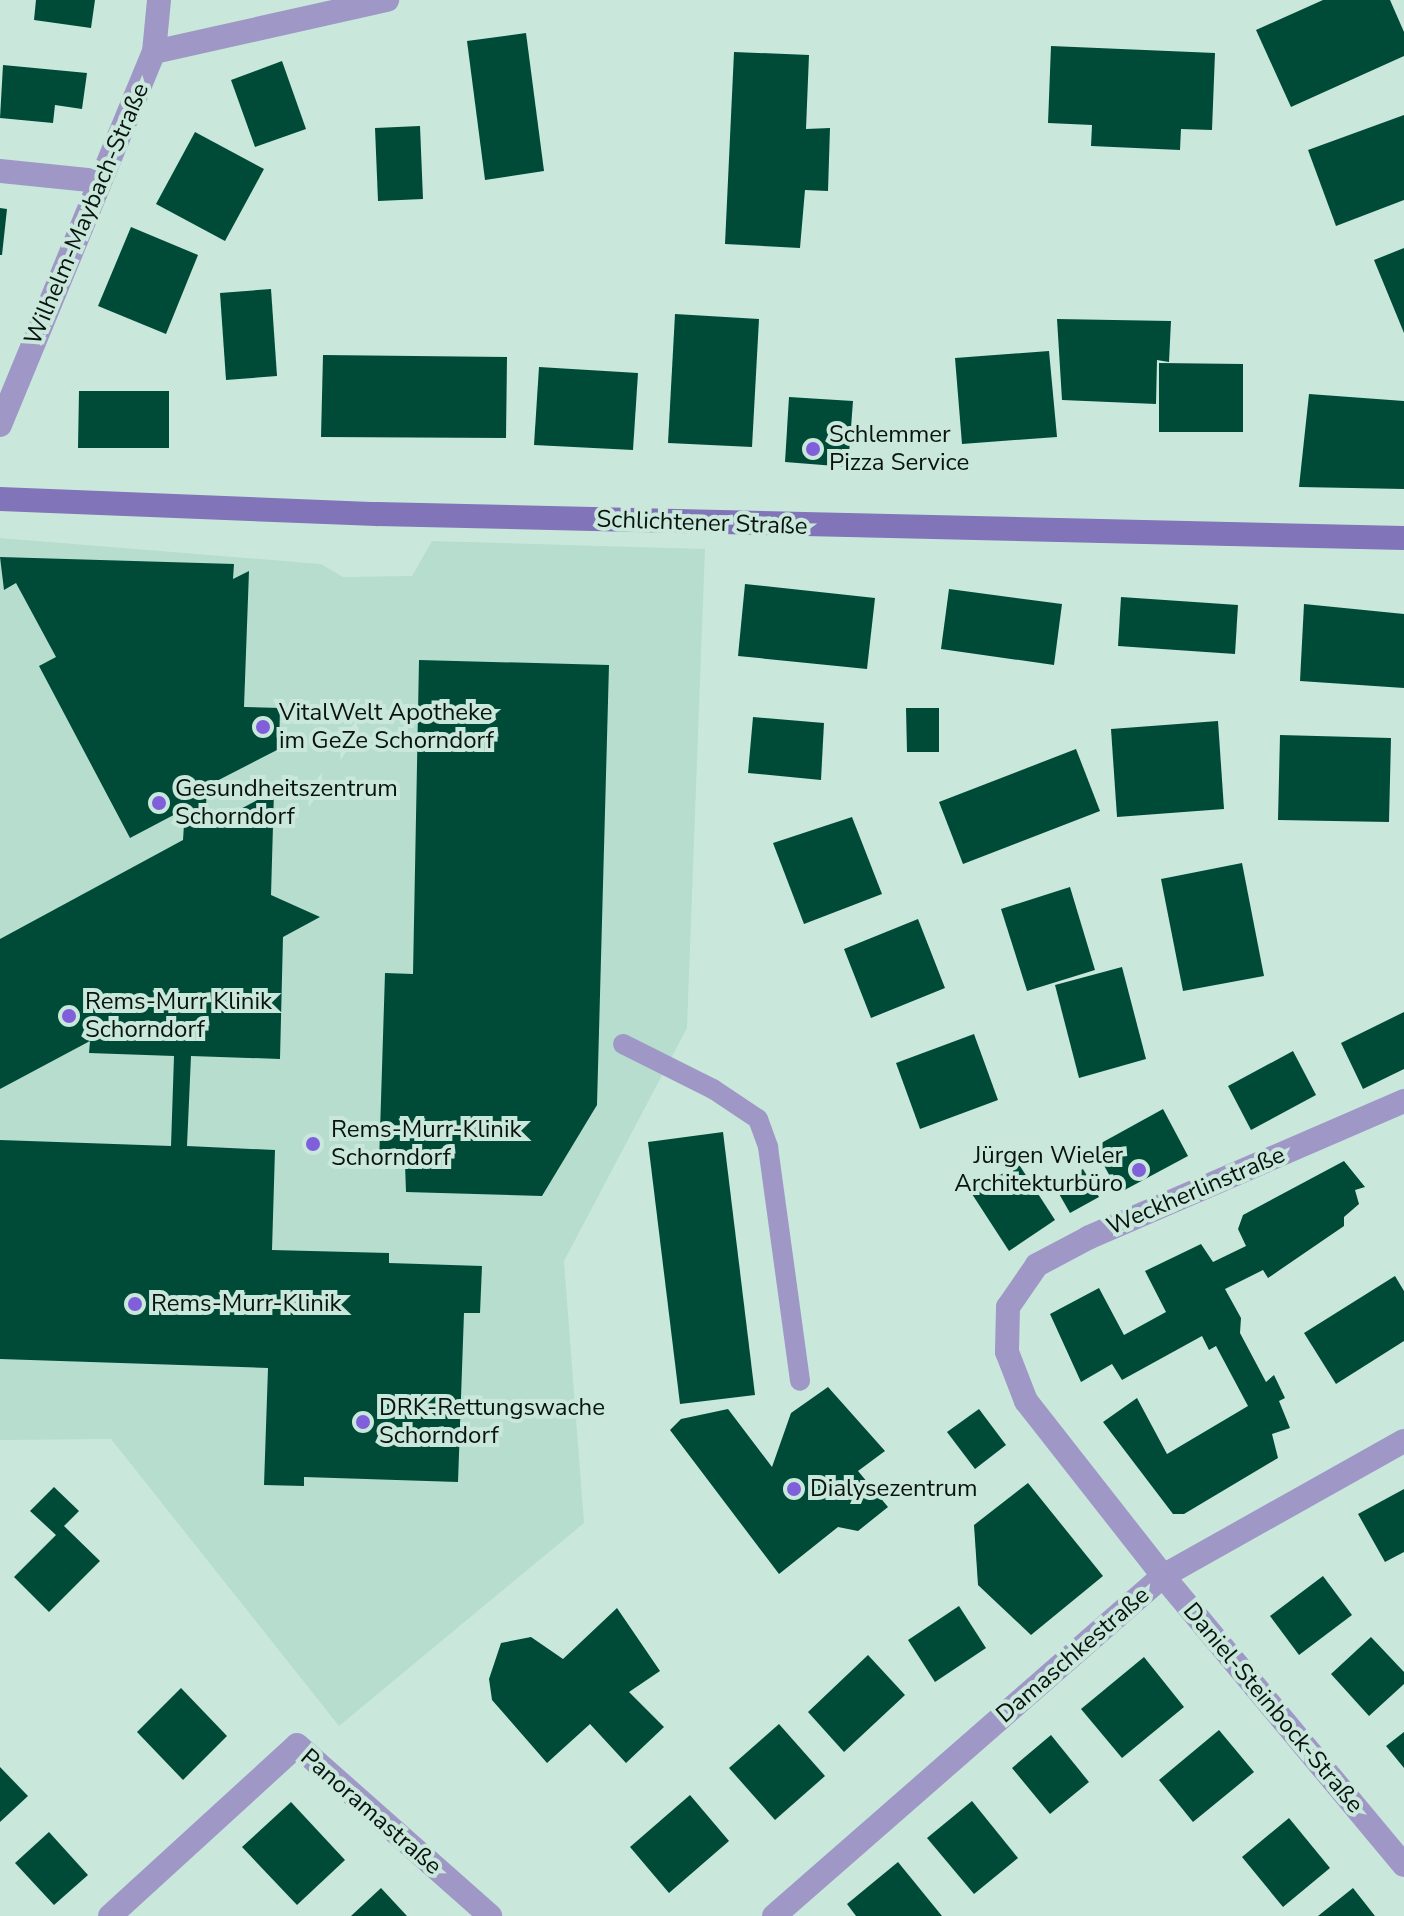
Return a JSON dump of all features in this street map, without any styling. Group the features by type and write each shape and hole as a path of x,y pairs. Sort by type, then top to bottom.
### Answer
{"main road":[{"name":"Schlichtener Straße","path":"0,499 377,514 1404,538"}],"street":[{"name":"Wilhelm-Maybach-Straße","path":"0,425 154,52 159,0"},
{"path":"154,52 387,0"},
{"path":"0,171 99,181"},
{"name":"Weckherlinstraße","path":"1008,1307 1037,1265 1088,1238 1404,1101"},
{"name":"Daniel-Steinbock-Straße","path":"1008,1307 1007,1352 1026,1401 1163,1576 1404,1865"},
{"name":"Damaschkestraße","path":"774,1916 1163,1576 1404,1441"},
{"name":"Panoramastraße","path":"110,1916 297,1745 490,1916"}],"lane":[{"path":"623,1044 713,1089 758,1119 768,1147 800,1381"}],"shaded area":[{"name":"Rems-Murr-Klinik Schorndorf","path":"0,538 321,564 343,577 412,576 432,541 705,549 687,1028 564,1261 584,1523 339,1726 111,1439 0,1440"}],"building":[{"path":"36,0 95,0 91,28 34,20"},
{"path":"1323,0 1390,0 1404,32 1404,56 1291,107 1256,30"},
{"path":"526,33 544,171 485,180 467,41"},
{"path":"1051,46 1215,53 1212,130 1181,129 1180,150 1091,146 1092,125 1048,123"},
{"path":"734,52 809,55 806,129 830,128 828,191 805,190 800,248 725,244"},
{"path":"282,61 306,129 255,147 231,80"},
{"path":"3,65 87,73 82,109 55,105 53,123 0,118"},
{"path":"1404,115 1404,200 1336,226 1308,150"},
{"path":"420,126 423,199 378,201 375,128"},
{"path":"195,132 264,169 225,241 156,204"},
{"path":"0,208 7,209 2,255 0,255"},
{"path":"131,227 198,255 166,334 98,306"},
{"path":"1404,248 1404,333 1374,260"},
{"path":"271,289 277,376 226,380 220,293"},
{"path":"675,314 759,319 752,447 668,443"},
{"path":"1057,319 1171,321 1169,362 1157,360 1156,404 1062,400"},
{"path":"1049,351 1057,437 962,444 955,358"},
{"path":"323,355 507,357 506,438 321,437"},
{"path":"1159,363 1243,364 1243,432 1159,432"},
{"path":"539,367 638,373 633,450 534,445"},
{"path":"79,391 169,391 169,448 78,448"},
{"path":"1309,394 1404,401 1404,489 1299,487"},
{"path":"789,397 853,401 848,467 785,462"},
{"path":"0,557 234,564 233,579 249,571 244,707 280,708 279,749 207,786 205,828 274,791 271,895 320,917 283,937 280,1059 191,1056 187,1146 275,1150 272,1250 389,1253 389,1263 482,1266 480,1313 464,1313 458,1482 304,1477 304,1486 264,1485 268,1368 0,1359 0,1140 171,1146 174,1056 89,1053 90,1041 0,1089 0,939 183,840 185,809 130,838 39,666 56,657 16,583 4,590"},
{"path":"745,584 875,598 867,669 738,656"},
{"path":"949,589 1062,604 1054,665 941,649"},
{"path":"1121,597 1238,605 1235,654 1118,646"},
{"path":"1304,604 1404,614 1404,688 1300,681"},
{"path":"419,660 609,665 597,1105 542,1196 406,1192 405,1164 379,1163 385,973 413,974"},
{"path":"906,708 939,708 939,752 907,752"},
{"path":"753,717 824,723 821,780 748,773"},
{"path":"1218,721 1224,809 1117,817 1111,729"},
{"path":"1280,735 1391,738 1389,822 1278,820"},
{"path":"1076,749 1100,811 963,864 939,802"},
{"path":"852,817 882,894 804,924 773,843"},
{"path":"1242,863 1264,976 1183,991 1161,879"},
{"path":"1070,887 1095,970 1027,991 1001,909"},
{"path":"918,919 945,988 871,1018 844,949"},
{"path":"1122,967 1146,1059 1079,1078 1055,985"},
{"path":"1404,1012 1404,1069 1363,1089 1341,1043"},
{"path":"974,1034 998,1100 920,1129 896,1063"},
{"path":"1293,1051 1316,1095 1251,1130 1228,1086"},
{"path":"1163,1109 1188,1156 1119,1193 1094,1147"},
{"path":"723,1132 755,1395 680,1404 648,1142"},
{"path":"1344,1161 1365,1187 1355,1190 1359,1204 1344,1217 1344,1226 1268,1278 1263,1270 1225,1289 1241,1318 1240,1333 1266,1382 1274,1375 1285,1398 1279,1401 1290,1428 1272,1434 1278,1458 1184,1514 1173,1514 1103,1422 1137,1398 1167,1454 1248,1406 1216,1346 1209,1350 1202,1336 1122,1380 1112,1364 1081,1382 1050,1314 1099,1288 1124,1335 1166,1312 1145,1271 1201,1244 1213,1262 1246,1246 1238,1229 1243,1215"},
{"path":"1018,1163 1055,1220 1009,1251 972,1194"},
{"path":"1083,1169 1099,1197 1070,1213 1054,1185"},
{"path":"1395,1276 1404,1291 1404,1341 1336,1384 1304,1333"},
{"name":"Dialysezentrum","path":"828,1387 885,1451 858,1471 888,1507 858,1531 838,1527 779,1574 670,1430 681,1419 728,1409 772,1467 791,1413"},
{"path":"979,1409 1006,1445 975,1469 947,1432"},
{"path":"1028,1483 1103,1576 1031,1635 978,1585 974,1525"},
{"path":"54,1487 79,1511 64,1526 100,1561 49,1612 14,1577 56,1535 30,1511"},
{"path":"1404,1489 1404,1552 1385,1562 1358,1514"},
{"path":"1323,1576 1352,1615 1299,1655 1270,1616"},
{"path":"959,1606 986,1648 935,1682 908,1640"},
{"path":"617,1608 660,1671 629,1692 664,1727 626,1763 590,1724 547,1763 492,1700 489,1679 501,1643 531,1637 563,1659"},
{"path":"1371,1637 1404,1672 1404,1684 1369,1716 1331,1674"},
{"path":"868,1655 905,1695 844,1752 808,1712"},
{"path":"1144,1657 1184,1707 1122,1758 1081,1709"},
{"path":"181,1688 227,1736 183,1780 137,1732"},
{"path":"779,1724 825,1776 775,1820 729,1768"},
{"path":"1219,1730 1254,1772 1193,1822 1159,1780"},
{"path":"1404,1732 1404,1768 1386,1746"},
{"path":"1051,1735 1089,1782 1050,1814 1012,1768"},
{"path":"0,1767 28,1796 0,1822"},
{"path":"690,1795 729,1841 669,1893 630,1847"},
{"path":"972,1801 1018,1858 974,1894 927,1838"},
{"path":"291,1802 345,1860 297,1905 242,1847"},
{"path":"1289,1818 1330,1868 1283,1907 1242,1857"},
{"path":"49,1832 88,1875 54,1905 15,1863"},
{"path":"898,1862 942,1916 856,1916 847,1904"},
{"path":"381,1888 407,1916 351,1916"},
{"path":"1353,1888 1375,1916 1318,1916"}],"place":[{"name":"Schlemmer Pizza Service","path":"813,449"},
{"name":"VitalWelt Apotheke im GeZe Schorndorf","path":"263,727"},
{"name":"Gesundheitszentrum Schorndorf","path":"159,803"},
{"name":"Rems-Murr Klinik Schorndorf","path":"69,1016"},
{"name":"Rems-Murr-Klinik Schorndorf","path":"313,1144"},
{"name":"Jürgen Wieler Architekturbüro","path":"1139,1170"},
{"name":"Rems-Murr-Klinik","path":"135,1304"},
{"name":"DRK-Rettungswache Schorndorf","path":"363,1422"},
{"name":"Dialysezentrum","path":"794,1489"}]}
